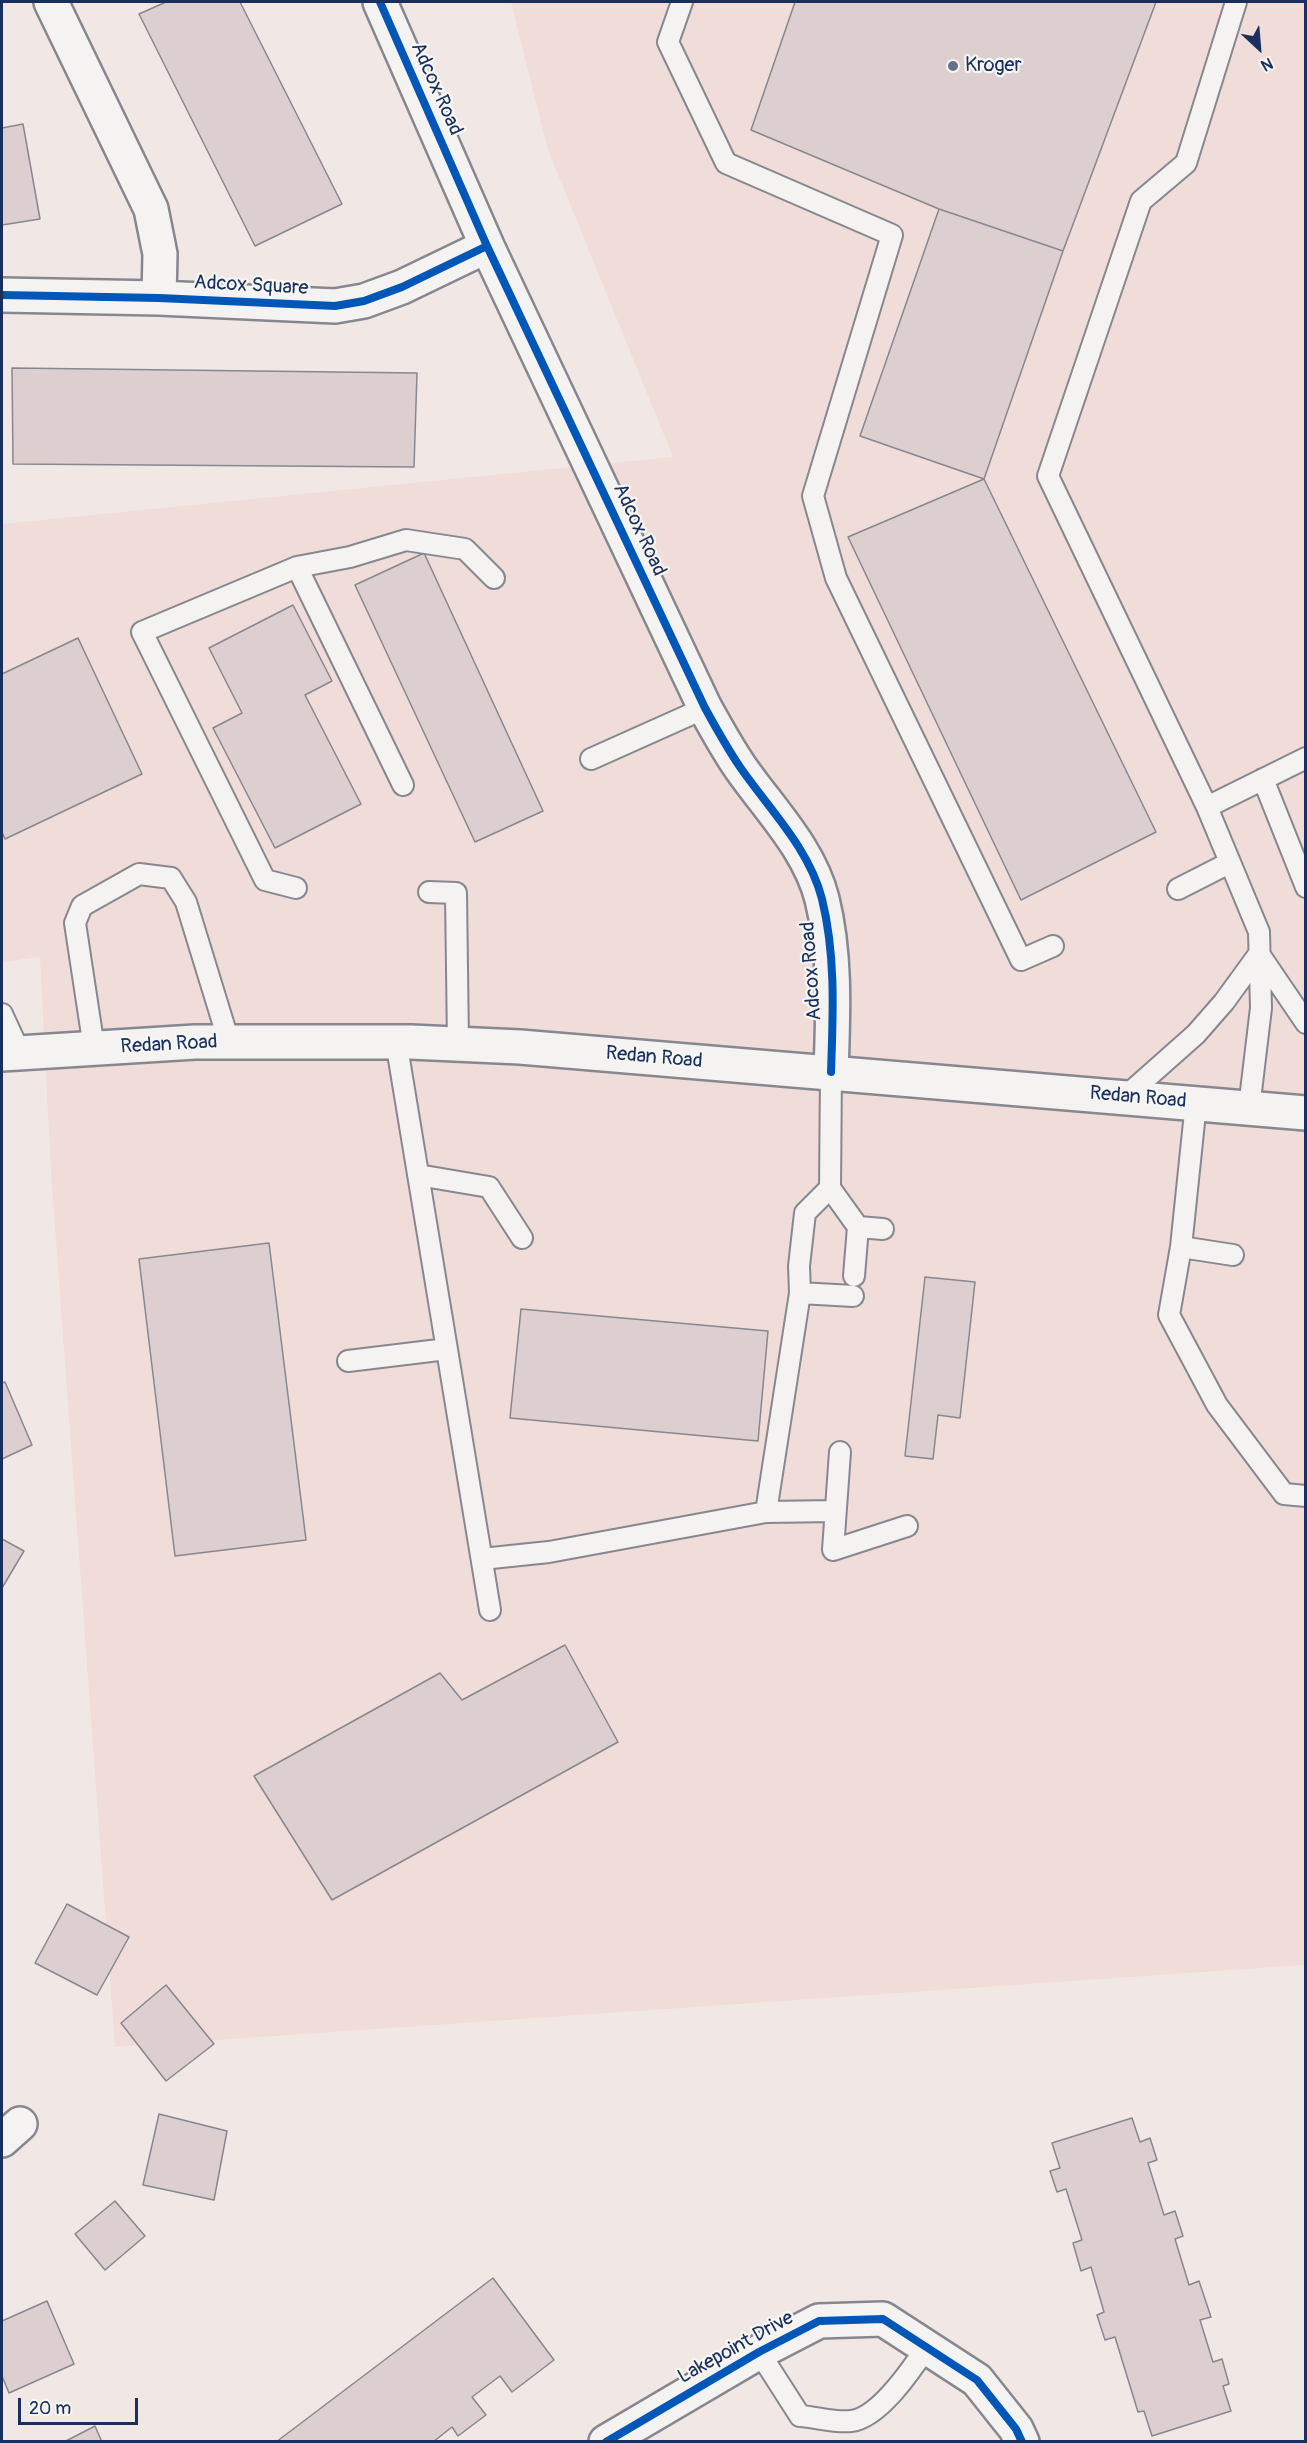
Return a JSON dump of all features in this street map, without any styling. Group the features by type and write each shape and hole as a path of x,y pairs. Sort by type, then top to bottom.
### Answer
{"street":[{"path":"51,2 151,209 160,254 159,298"},
{"name":"Adcox Road","path":"380,2 487,246 705,708 739,766 798,846 822,897 831,950 834,1000 831,1072"},
{"name":"Adcox Square","path":"2,296 159,298 335,306 364,301 402,287 487,246"},
{"name":"Redan Road","path":"11,1054 229,1042 396,1041 831,1072 1305,1113"},
{"name":"Lakepoint Drive","path":"606,2442 759,2352 819,2321 882,2319 976,2380 1016,2429 1022,2442"}],"lane":[{"path":"682,2 668,42 726,163 892,235 813,496 837,578 1020,960 1053,946"},
{"path":"1236,2 1186,163 1141,201 1048,476 1207,807 1259,932 1261,1008 1249,1108"},
{"path":"296,888 265,880 142,632 297,567 350,557 406,540 465,549 494,578"},
{"path":"297,567 403,785"},
{"path":"591,759 705,708"},
{"path":"1207,807 1305,758"},
{"path":"1263,779 1305,887"},
{"path":"1178,889 1229,863"},
{"path":"94,1048 75,923 82,906 138,874 171,878 186,902 229,1042"},
{"path":"429,892 456,893 458,1044"},
{"path":"1259,954 1305,1023"},
{"path":"1125,1097 1196,1034 1224,1002 1259,954"},
{"path":"2,1014 11,1054"},
{"path":"396,1041 490,1610"},
{"path":"831,1072 830,1188 858,1227 854,1276"},
{"path":"1196,1103 1181,1247 1169,1315 1217,1406 1284,1494 1305,1496"},
{"path":"418,1175 489,1187 522,1238"},
{"path":"766,1512 800,1293 799,1266 805,1213 830,1188"},
{"path":"858,1227 883,1229"},
{"path":"1181,1247 1233,1255"},
{"path":"800,1293 853,1296"},
{"path":"348,1361 447,1349"},
{"path":"840,1452 833,1550 907,1527"},
{"path":"482,1559 549,1552 766,1512 836,1511"},
{"path":"759,2352 800,2416 853,2421 877,2407 902,2383 926,2348"}],"shaded area":[{"path":"511,2 1305,2 1305,1967 1304,1965 115,2047 51,1172 40,957 2,962 2,524 673,457 548,150"}],"building":[{"path":"166,2 240,2 342,204 255,246 139,14"},
{"name":"Kroger","path":"795,2 1156,2 1063,251 939,209 751,130"},
{"path":"23,124 40,219 2,225 2,128"},
{"path":"939,209 1063,251 984,479 860,436"},
{"path":"12,368 417,373 414,467 13,464"},
{"path":"984,479 1156,832 1021,900 848,537"},
{"path":"424,553 543,811 475,842 355,585"},
{"path":"293,605 332,681 305,695 361,804 275,848 213,728 242,713 209,648"},
{"path":"78,638 142,774 5,839 2,832 2,674"},
{"path":"269,1243 306,1540 175,1556 139,1259"},
{"path":"925,1277 975,1282 960,1418 938,1415 933,1459 905,1456"},
{"path":"521,1309 768,1331 758,1441 510,1418"},
{"path":"5,1382 32,1445 2,1459 2,1383"},
{"path":"2,1539 24,1551 2,1588"},
{"path":"565,1645 618,1742 332,1900 254,1776 440,1673 462,1700"},
{"path":"67,1904 129,1937 97,1995 35,1963"},
{"path":"166,1985 214,2044 166,2081 121,2023"},
{"path":"159,2114 227,2131 214,2200 143,2185"},
{"path":"1132,2118 1140,2142 1150,2138 1157,2160 1148,2163 1164,2215 1175,2211 1183,2236 1175,2239 1189,2285 1199,2281 1211,2317 1200,2320 1213,2362 1222,2359 1229,2384 1223,2386 1231,2411 1152,2436 1144,2411 1138,2412 1115,2337 1105,2340 1097,2315 1104,2312 1091,2267 1081,2271 1073,2243 1082,2240 1066,2189 1057,2192 1050,2171 1060,2168 1052,2143"},
{"path":"115,2201 145,2236 105,2270 75,2234"},
{"path":"493,2278 554,2360 512,2392 500,2376 472,2397 486,2415 458,2436 452,2427 433,2442 276,2442"},
{"path":"47,2301 74,2364 9,2393 2,2376 2,2321"},
{"path":"95,2426 102,2442 64,2442"}],"cycle path":[{"path":"380,2 487,246 705,708 740,767 798,846 816,880 822,899 832,963 831,1072"},
{"path":"2,295 159,298 335,306 364,301 402,287 487,246"},
{"path":"606,2442 759,2352 819,2321 883,2319 977,2380 1016,2429 1022,2442"}],"place":[{"name":"Kroger","path":"953,66"}]}
